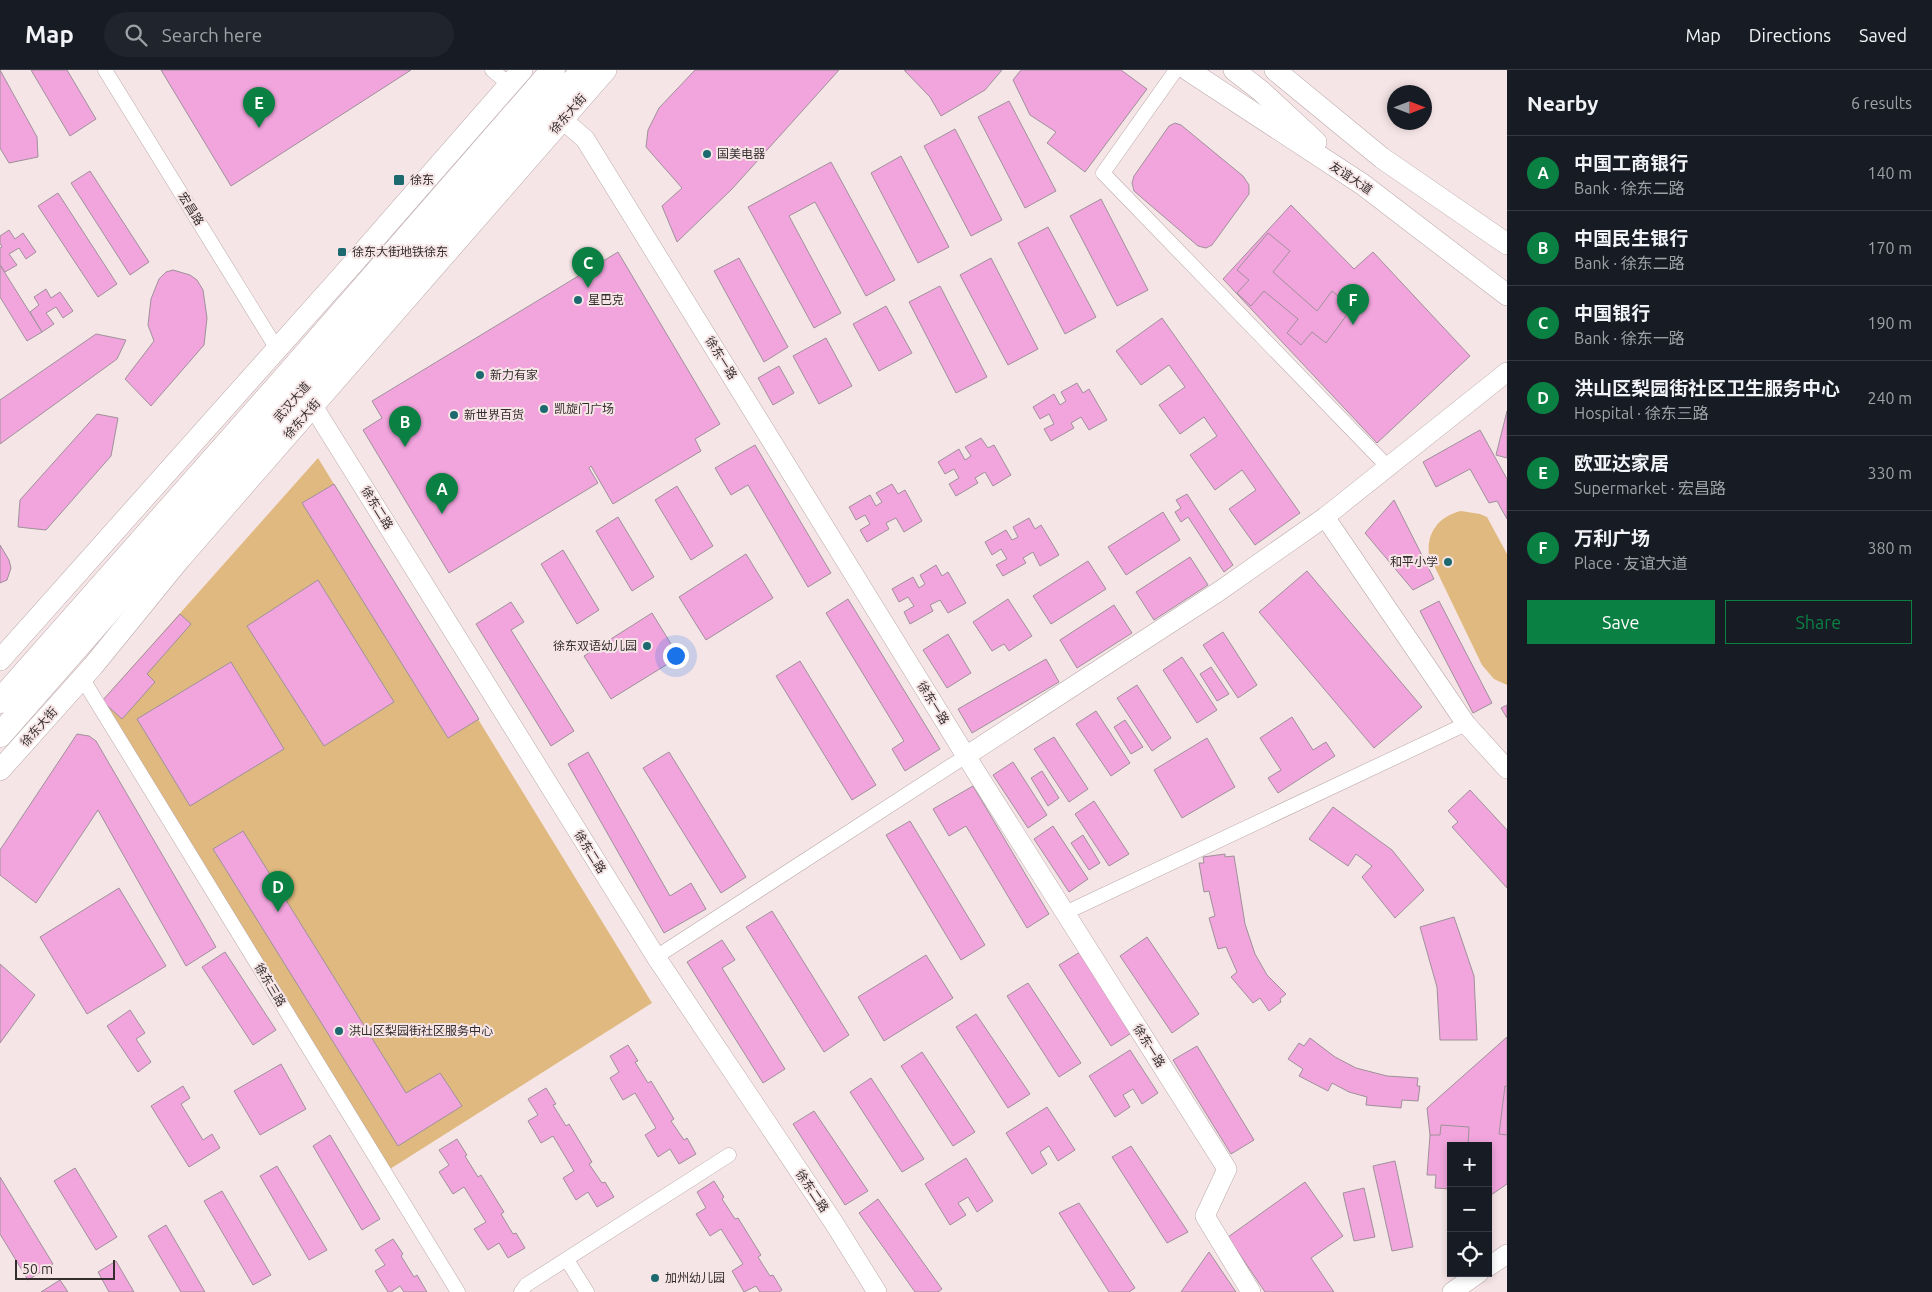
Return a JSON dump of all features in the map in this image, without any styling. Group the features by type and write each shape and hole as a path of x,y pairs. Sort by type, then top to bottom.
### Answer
{"highway":[{"name":"武汉大道","path":"0,701 553,70"},
{"name":"武汉大道","path":"0,735 584,70"}],"main road":[{"name":"徐东大街","path":"0,770 82,678 180,558 606,70"},
{"name":"友谊大道","path":"1188,70 1362,184 1507,295"},
{"path":"1234,70 1261,91 1362,184"},
{"path":"1266,70 1382,158 1507,244"},
{"path":"1276,70 1382,158"},
{"path":"0,660 515,77"}],"street":[{"name":"宏昌路","path":"104,70 277,348"},
{"path":"492,70 515,77"},
{"path":"1176,70 1103,173 1388,466"},
{"name":"徐东一路","path":"563,120 585,139 966,756 1227,1169 1205,1216 1251,1292"},
{"path":"656,957 1218,592 1326,517 1507,372"},
{"name":"徐东二路","path":"313,406 656,957 834,1223 877,1292"},
{"path":"1326,517 1466,724 1507,769"},
{"name":"徐东三路","path":"82,678 458,1292"},
{"path":"1065,913 1466,724"},
{"path":"521,1292 526,1285 729,1155"},
{"path":"1492,1264 1507,1254"},
{"path":"567,1260 587,1292"},
{"path":"1452,1292 1473,1277"}],"shaded area":[{"path":"318,458 652,1003 390,1169 102,701"},
{"path":"1461,511 1487,517 1507,554 1507,685 1494,679 1482,665 1429,555 1432,533 1440,521 1453,513"}],"building":[{"path":"0,70 37,137 38,157 9,163 0,148"},
{"path":"31,70 67,70 96,119 70,136"},
{"path":"161,70 411,70 231,186"},
{"name":"国美电器","path":"695,70 839,70 732,189 677,242 662,206 682,188 646,147 648,130 659,108"},
{"path":"904,70 1002,70 985,90 941,116 930,97"},
{"path":"1021,70 1121,70 1147,89 1085,172 1047,143 1056,132 1030,115 1013,80"},
{"path":"1009,101 1056,191 1025,208 978,117"},
{"path":"1175,123 1181,125 1243,176 1249,185 1249,194 1212,245 1206,248 1198,246 1134,191 1132,183 1134,176 1169,126"},
{"path":"955,129 1002,220 971,236 924,146"},
{"path":"901,156 949,247 918,263 871,173"},
{"path":"831,162 895,280 866,296 815,202 789,216 841,313 814,328 748,207"},
{"path":"90,171 149,262 130,275 71,183"},
{"path":"58,193 117,284 98,297 38,206"},
{"path":"1101,199 1148,290 1117,306 1070,216"},
{"path":"1291,205 1354,269 1373,252 1470,356 1377,443 1223,279"},
{"path":"1048,227 1096,317 1065,334 1018,243"},
{"path":"9,230 15,239 23,233 36,252 26,259 19,248 9,254 17,265 5,272 0,265 0,248 2,247 0,236"},
{"path":"1268,233 1290,251 1273,272 1317,311 1332,291 1352,308 1326,343 1312,332 1301,345 1287,333 1298,319 1264,291 1251,306 1237,293 1249,280 1237,270"},
{"name":"凯旋门广场","path":"618,252 720,424 695,439 701,451 613,504 591,466 589,468 598,483 449,573 363,430 382,418 372,401"},
{"path":"739,258 788,347 764,362 714,271"},
{"path":"991,258 1038,349 1008,365 960,275"},
{"path":"0,265 42,332 27,341 0,297"},
{"path":"173,270 190,275 197,280 203,290 207,318 204,345 151,406 125,379 154,341 148,325 151,299 159,279 166,272"},
{"path":"940,286 987,377 956,393 909,302"},
{"path":"46,289 51,298 60,292 73,311 63,318 56,307 46,313 54,324 42,332 30,312 39,305 34,297"},
{"path":"886,306 912,353 879,371 853,324"},
{"path":"1162,318 1300,513 1255,545 1229,509 1256,490 1242,470 1215,490 1190,455 1217,436 1204,417 1180,434 1159,405 1185,387 1169,365 1141,385 1116,351"},
{"path":"96,334 126,340 117,359 0,444 0,400"},
{"path":"826,338 852,386 819,404 793,356"},
{"path":"779,366 794,393 773,405 758,378"},
{"path":"1077,383 1083,393 1089,389 1107,420 1089,430 1081,417 1071,423 1074,428 1051,441 1044,429 1054,424 1049,414 1040,419 1033,407 1054,394 1060,405 1066,401 1061,392"},
{"path":"1507,411 1507,458 1496,455"},
{"path":"97,414 118,418 111,456 46,530 18,527 20,500"},
{"path":"1480,430 1507,479 1507,519 1497,501 1489,503 1470,469 1436,487 1423,462"},
{"path":"981,438 988,448 994,445 1011,475 993,486 985,472 975,478 978,483 956,496 949,484 959,478 954,469 945,474 938,462 959,449 965,460 971,456 965,447"},
{"path":"755,445 831,573 808,587 748,485 731,495 715,468"},
{"path":"334,484 479,719 448,738 302,503"},
{"path":"892,484 898,494 905,490 922,521 904,532 896,518 886,523 889,529 867,542 860,530 870,524 865,515 856,520 849,507 870,495 876,506 882,502 876,493"},
{"path":"677,486 713,546 691,560 655,500"},
{"path":"1187,494 1233,565 1224,572 1188,517 1181,522 1175,512 1181,508 1176,500"},
{"path":"1394,500 1434,579 1413,590 1365,533"},
{"path":"1163,512 1180,540 1126,575 1108,547"},
{"path":"618,517 654,577 632,591 596,531"},
{"path":"1029,518 1035,529 1041,525 1059,555 1040,566 1033,552 1023,558 1026,563 1003,576 996,565 1007,559 1001,549 992,555 985,542 1006,530 1012,540 1018,537 1013,527"},
{"path":"0,545 9,560 11,568 7,580 0,583"},
{"path":"563,550 599,610 577,624 541,564"},
{"path":"746,554 773,598 706,640 679,597"},
{"path":"1190,557 1208,585 1154,620 1136,592"},
{"path":"1088,561 1106,589 1051,624 1033,596"},
{"path":"936,565 942,576 948,572 966,603 948,613 940,600 930,605 933,611 910,624 904,612 914,606 908,597 899,602 892,589 913,577 919,588 925,584 920,575"},
{"path":"1307,571 1422,707 1374,748 1259,612"},
{"path":"318,580 394,702 324,746 247,626"},
{"path":"848,599 940,749 905,771 892,749 904,741 826,613"},
{"path":"1008,599 1032,636 1009,651 1004,644 992,651 973,622"},
{"path":"1439,601 1492,703 1473,713 1420,611"},
{"path":"511,602 524,622 511,630 574,731 551,746 476,624"},
{"path":"1114,605 1132,633 1077,668 1060,640"},
{"path":"652,613 679,657 611,699 584,656"},
{"path":"180,614 191,624 147,674 155,682 122,719 102,701"},
{"path":"1223,632 1257,685 1238,698 1203,645"},
{"path":"948,634 971,673 947,688 923,650"},
{"path":"1182,657 1217,710 1197,723 1163,670"},
{"path":"1046,659 1059,682 972,733 958,709"},
{"path":"800,661 876,785 852,800 776,676"},
{"path":"231,662 284,749 190,806 137,719"},
{"path":"1211,667 1229,694 1217,701 1200,674"},
{"path":"1137,685 1171,738 1152,751 1117,698"},
{"path":"1507,705 1507,718 1501,708"},
{"path":"1096,711 1130,763 1111,776 1076,724"},
{"path":"1292,717 1313,750 1326,742 1335,756 1278,793 1268,778 1281,770 1260,738"},
{"path":"1125,720 1143,747 1131,754 1114,727"},
{"path":"77,734 89,736 96,741 216,947 186,966 98,810 36,903 0,875 0,850"},
{"path":"1054,737 1088,789 1069,802 1034,749"},
{"path":"1207,738 1235,787 1182,818 1154,770"},
{"path":"588,752 670,896 691,883 706,909 664,933 568,764"},
{"path":"669,752 746,877 721,893 643,768"},
{"path":"1013,762 1047,815 1028,828 993,775"},
{"path":"1042,771 1059,798 1048,806 1031,778"},
{"path":"973,786 1049,914 1027,928 966,826 949,836 933,809"},
{"path":"1470,790 1507,830 1507,888 1452,827 1458,822 1448,811"},
{"path":"1094,801 1129,854 1109,866 1075,814"},
{"path":"1333,807 1392,850 1424,890 1395,918 1362,877 1372,866 1356,854 1348,866 1309,839"},
{"path":"910,821 985,945 961,960 886,835"},
{"path":"1053,826 1088,879 1069,892 1034,839"},
{"path":"243,831 406,1093 440,1073 462,1106 398,1146 213,849"},
{"path":"1083,835 1100,863 1089,870 1071,843"},
{"path":"1225,854 1225,857 1234,856 1245,924 1255,954 1267,975 1286,994 1280,999 1281,1002 1269,1011 1260,998 1253,1003 1231,977 1237,972 1226,947 1218,949 1209,918 1215,916 1209,891 1204,892 1199,863 1204,863 1203,857"},
{"path":"119,888 166,966 87,1014 40,937"},
{"path":"772,911 849,1035 824,1052 746,927"},
{"path":"1454,917 1474,976 1477,1040 1440,1040 1437,987 1420,927"},
{"path":"1147,937 1199,1014 1172,1033 1120,956"},
{"path":"722,940 735,960 722,968 785,1069 763,1083 687,962"},
{"path":"225,952 276,1030 253,1045 202,967"},
{"path":"1080,952 1133,1032 1111,1046 1059,965"},
{"path":"926,955 953,998 884,1041 858,997"},
{"path":"0,964 35,995 0,1043"},
{"path":"1028,983 1081,1063 1059,1077 1007,996"},
{"path":"130,1010 145,1033 136,1039 151,1062 138,1072 107,1026"},
{"path":"976,1014 1030,1094 1008,1108 956,1027"},
{"path":"1507,1037 1507,1184 1492,1194 1492,1142 1447,1142 1447,1162 1430,1135 1427,1108"},
{"path":"1310,1038 1335,1057 1356,1068 1387,1076 1418,1078 1417,1086 1420,1086 1418,1101 1402,1100 1401,1108 1366,1105 1367,1097 1349,1092 1332,1083 1328,1091 1299,1076 1303,1069 1288,1059 1299,1043 1304,1046"},
{"path":"628,1045 638,1061 635,1062 648,1083 651,1081 674,1119 671,1121 684,1140 687,1138 696,1154 679,1164 670,1149 658,1157 645,1135 656,1128 635,1093 623,1100 610,1078 619,1072 610,1056"},
{"path":"1197,1046 1254,1140 1231,1154 1173,1060"},
{"path":"1130,1050 1158,1093 1142,1104 1133,1089 1123,1095 1130,1107 1115,1117 1089,1076"},
{"path":"922,1052 975,1132 953,1146 901,1066"},
{"path":"281,1064 306,1109 260,1135 234,1091"},
{"path":"871,1078 924,1159 902,1172 850,1092"},
{"path":"183,1086 190,1098 181,1104 203,1140 212,1134 220,1148 189,1167 151,1106"},
{"path":"1505,1086 1507,1086 1507,1135 1499,1134"},
{"path":"546,1088 556,1104 553,1105 566,1126 569,1124 592,1162 589,1164 602,1183 605,1182 614,1197 597,1207 588,1192 576,1200 563,1178 574,1171 553,1136 541,1143 528,1121 538,1115 528,1099"},
{"path":"1047,1107 1075,1150 1058,1161 1049,1146 1040,1152 1047,1164 1032,1174 1006,1133"},
{"path":"814,1111 868,1191 845,1205 793,1124"},
{"path":"1441,1125 1469,1127 1468,1142 1447,1142 1447,1189 1435,1188 1436,1175 1427,1175 1430,1135 1440,1135"},
{"path":"330,1135 380,1219 362,1230 313,1146"},
{"path":"457,1139 478,1177 481,1175 504,1212 501,1214 513,1234 516,1233 525,1248 508,1258 499,1243 488,1250 474,1229 486,1222 464,1187 453,1194 439,1172 449,1165 439,1150"},
{"path":"1131,1146 1188,1232 1167,1243 1112,1157"},
{"path":"966,1158 993,1201 977,1212 968,1197 958,1203 966,1215 950,1225 925,1184"},
{"path":"1395,1161 1413,1247 1392,1251 1373,1166"},
{"path":"277,1166 327,1250 309,1260 260,1176"},
{"path":"75,1168 117,1237 96,1250 54,1181"},
{"path":"0,1177 53,1264 28,1280 0,1234"},
{"path":"714,1181 724,1197 722,1199 735,1219 738,1218 761,1255 758,1257 770,1276 773,1275 782,1290 779,1292 760,1292 756,1286 744,1292 732,1271 743,1264 721,1229 710,1236 696,1214 706,1208 697,1192"},
{"path":"1305,1182 1343,1236 1311,1258 1334,1292 1265,1292 1228,1237"},
{"path":"1364,1188 1375,1237 1354,1241 1343,1193"},
{"path":"222,1191 271,1275 253,1285 204,1201"},
{"path":"878,1199 942,1289 938,1292 915,1292 859,1213"},
{"path":"1079,1203 1135,1288 1129,1292 1109,1292 1059,1213"},
{"path":"166,1225 205,1292 181,1292 148,1236"},
{"path":"393,1239 414,1277 417,1275 427,1292 404,1292 400,1286 388,1292 375,1271 385,1265 375,1250"},
{"path":"1209,1252 1236,1292 1181,1292"},
{"path":"116,1261 134,1292 109,1292 98,1272"},
{"path":"60,1280 68,1292 41,1292"}],"place":[{"name":"欧亚达家居","path":"259,128"},
{"name":"国美电器","path":"707,154"},
{"name":"徐东","path":"399,180"},
{"name":"徐东大街地铁徐东","path":"342,252"},
{"name":"中国银行","path":"588,288"},
{"name":"星巴克","path":"578,300"},
{"name":"万利广场","path":"1353,325"},
{"name":"新力有家","path":"480,375"},
{"name":"凯旋门广场","path":"544,409"},
{"name":"新世界百货","path":"454,415"},
{"name":"中国民生银行","path":"405,447"},
{"name":"中国工商银行","path":"442,514"},
{"name":"和平小学","path":"1448,562"},
{"name":"徐东双语幼儿园","path":"647,646"},
{"name":"洪山区梨园街社区卫生服务中心","path":"278,912"},
{"name":"洪山区梨园街社区服务中心","path":"339,1031"},
{"name":"加州幼儿园","path":"655,1278"}]}
